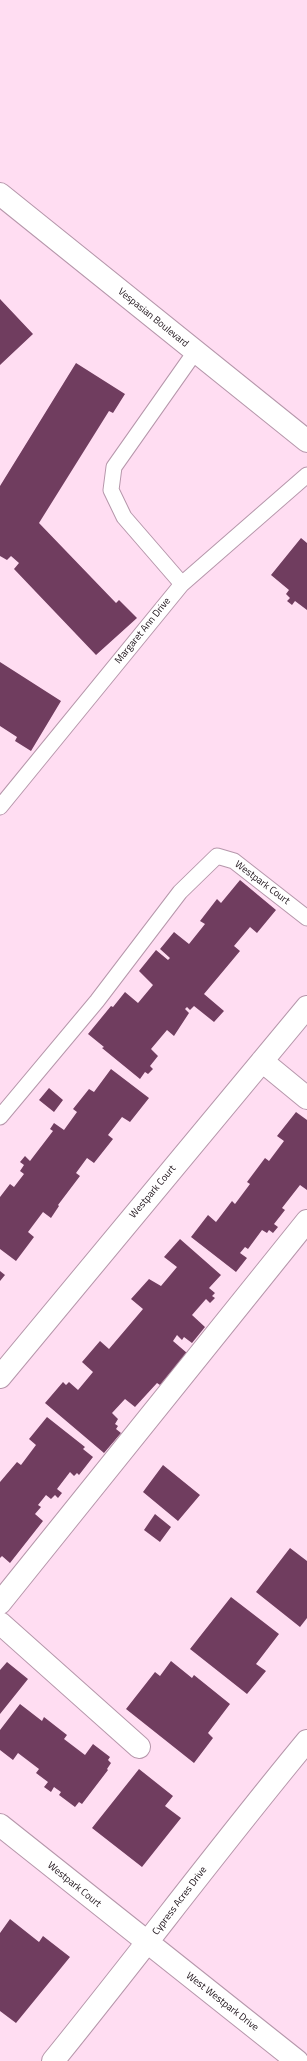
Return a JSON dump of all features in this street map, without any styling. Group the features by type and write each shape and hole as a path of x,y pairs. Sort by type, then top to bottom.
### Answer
{"street":[{"name":"Vespasian Boulevard","path":"0,195 307,441"},
{"name":"Westpark Court","path":"0,1377 307,1007"},
{"path":"262,1061 307,1098"},
{"path":"0,1603 307,1221"},
{"path":"0,1623 139,1747"},
{"name":"Cypress Acres Drive","path":"53,2061 148,1944 233,1830 307,1741"},
{"name":"Westpark Court","path":"0,1825 148,1944"},
{"name":"West Westpark Drive","path":"148,1944 297,2061"}],"lane":[{"path":"182,584 124,517 111,490 114,467 196,352"},
{"name":"Margaret Ann Drive","path":"3,797 182,584 307,475"},
{"name":"Westpark Court","path":"0,1117 97,1001 180,892 217,856 234,861 307,918"}],"building":[{"path":"0,299 33,334 0,365"},
{"path":"76,363 125,394 113,413 109,411 39,523 116,603 119,600 137,618 96,655 14,569 19,563 11,556 7,560 0,556 0,486"},
{"path":"301,538 307,543 307,610 295,601 292,605 287,601 290,598 286,594 289,590 271,575"},
{"path":"0,662 61,701 31,751 15,741 17,737 0,726"},
{"path":"240,880 276,910 257,933 250,927 234,946 240,951 204,994 224,1011 214,1022 194,1006 190,1010 187,1007 185,1009 189,1013 174,1036 167,1030 151,1049 158,1056 150,1066 153,1069 148,1074 145,1072 140,1079 102,1048 104,1047 88,1034 111,1006 113,1007 125,992 138,1003 153,985 139,971 156,950 168,960 170,958 160,949 174,932 189,944 205,924 200,921 217,899 221,903"},
{"path":"111,1069 149,1098 130,1122 122,1117 108,1135 113,1139 94,1163 87,1158 76,1173 80,1176 58,1205 59,1206 51,1218 43,1212 28,1232 34,1237 16,1261 0,1249 0,1197 10,1184 14,1187 24,1174 20,1171 24,1165 20,1162 25,1156 30,1161 53,1131 50,1129 54,1123 64,1130 77,1112 73,1109 89,1089 94,1092"},
{"path":"49,1088 63,1100 54,1112 39,1100"},
{"path":"296,1112 307,1120 307,1190 300,1185 282,1208 285,1210 274,1224 278,1227 273,1233 269,1230 267,1233 262,1230 248,1249 245,1247 240,1253 247,1258 236,1272 191,1237 208,1215 216,1222 232,1201 235,1204 250,1184 247,1182 265,1158 269,1161 284,1141 277,1136"},
{"path":"180,1239 221,1275 209,1288 215,1293 212,1296 215,1298 210,1303 206,1299 192,1315 205,1327 192,1343 184,1337 182,1340 177,1335 173,1341 187,1353 160,1385 157,1383 135,1407 125,1399 112,1413 118,1419 115,1424 118,1426 116,1429 121,1433 104,1453 45,1403 63,1382 66,1385 69,1382 78,1390 93,1372 82,1362 100,1341 109,1349 143,1309 131,1299 149,1279 161,1286 177,1267 164,1257"},
{"path":"0,1271 5,1275 0,1281"},
{"path":"47,1417 85,1447 83,1449 93,1457 79,1475 77,1473 74,1476 70,1472 57,1489 62,1493 58,1498 55,1495 51,1499 46,1495 38,1505 41,1507 35,1514 43,1521 10,1563 2,1556 0,1558 0,1482 17,1462 21,1465 36,1445 29,1439"},
{"path":"163,1465 200,1495 178,1521 143,1492"},
{"path":"155,1514 171,1527 160,1542 144,1530"},
{"path":"290,1548 307,1561 307,1618 300,1627 256,1592"},
{"path":"231,1597 279,1634 256,1664 266,1671 247,1694 190,1649"},
{"path":"171,1661 192,1678 194,1675 230,1704 208,1733 213,1738 194,1763 126,1709 155,1672 160,1676"},
{"path":"7,1662 28,1679 0,1714 0,1670"},
{"path":"20,1704 42,1721 44,1717 67,1735 64,1739 85,1755 93,1744 110,1757 108,1760 111,1763 107,1769 108,1770 82,1804 79,1802 75,1807 59,1795 61,1792 54,1787 51,1792 44,1787 48,1782 36,1773 39,1769 18,1753 13,1760 0,1750 0,1730"},
{"path":"139,1769 173,1796 165,1806 181,1818 142,1867 92,1828"},
{"path":"10,1919 39,1942 43,1936 70,1957 16,2023 0,2011 0,1933"}]}
